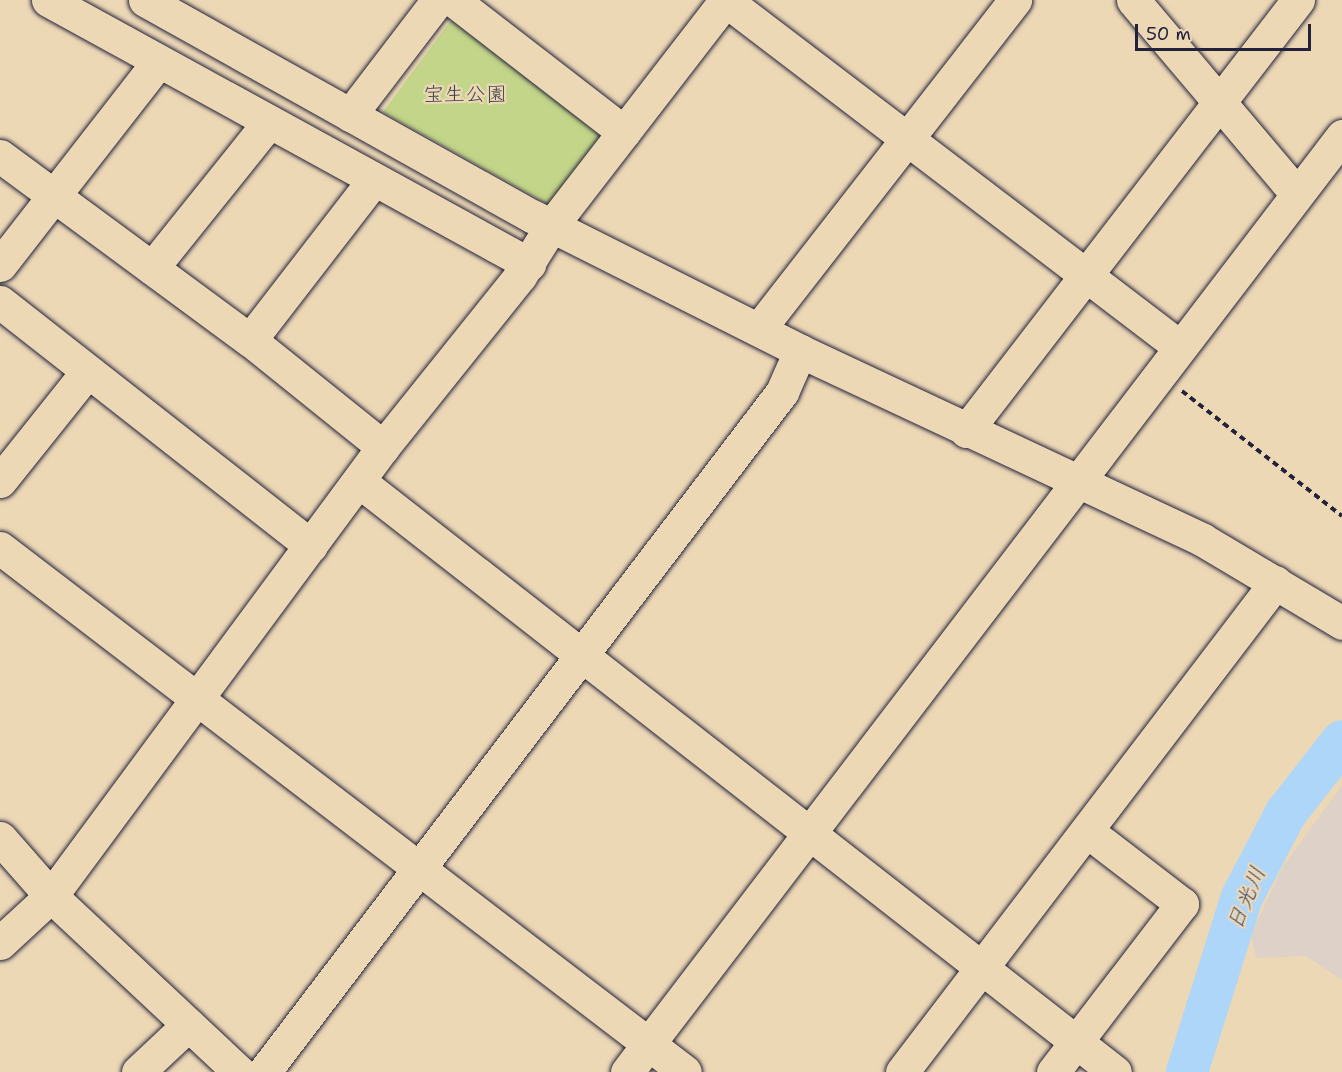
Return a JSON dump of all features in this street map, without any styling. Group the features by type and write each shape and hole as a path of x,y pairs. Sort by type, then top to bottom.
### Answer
{"street":[{"path":"48,0 158,63 529,264"},
{"path":"350,115 438,0"},
{"path":"453,0 624,132"},
{"path":"0,943 51,896 360,482 383,447 529,264 552,225 725,0 1180,347"},
{"path":"759,329 1015,0"},
{"path":"1133,0 1297,194"},
{"path":"966,431 1298,0"},
{"path":"168,5 350,115 552,225 800,351 966,431 1080,480 1203,540 1342,623"},
{"path":"0,266 52,196 158,63"},
{"path":"152,268 268,123"},
{"path":"627,1072 809,830 1342,136"},
{"path":"0,156 250,340 383,447"},
{"path":"250,340 373,181"},
{"path":"0,302 311,546"},
{"path":"264,1072 782,392 800,351"},
{"path":"0,481 87,372"},
{"path":"360,482 984,966 1115,1072"},
{"path":"0,548 195,701 420,868 685,1072"},
{"path":"902,1072 1088,832 1276,582"},
{"path":"1053,1072 1182,904 1088,832"},
{"path":"0,838 51,896 238,1072"},
{"path":"138,1072 188,1025"}],"path":[{"path":"1160,374 1342,516"}],"shaded area":[{"path":"1342,785 1342,980 1306,956 1256,958 1251,935 1282,868"}],"green space":[{"name":"宝生公園","path":"454,16 608,135 556,209 383,112"}],"waterway":[{"name":"日光川","path":"1187,1072 1242,897 1286,813 1342,741"}]}
